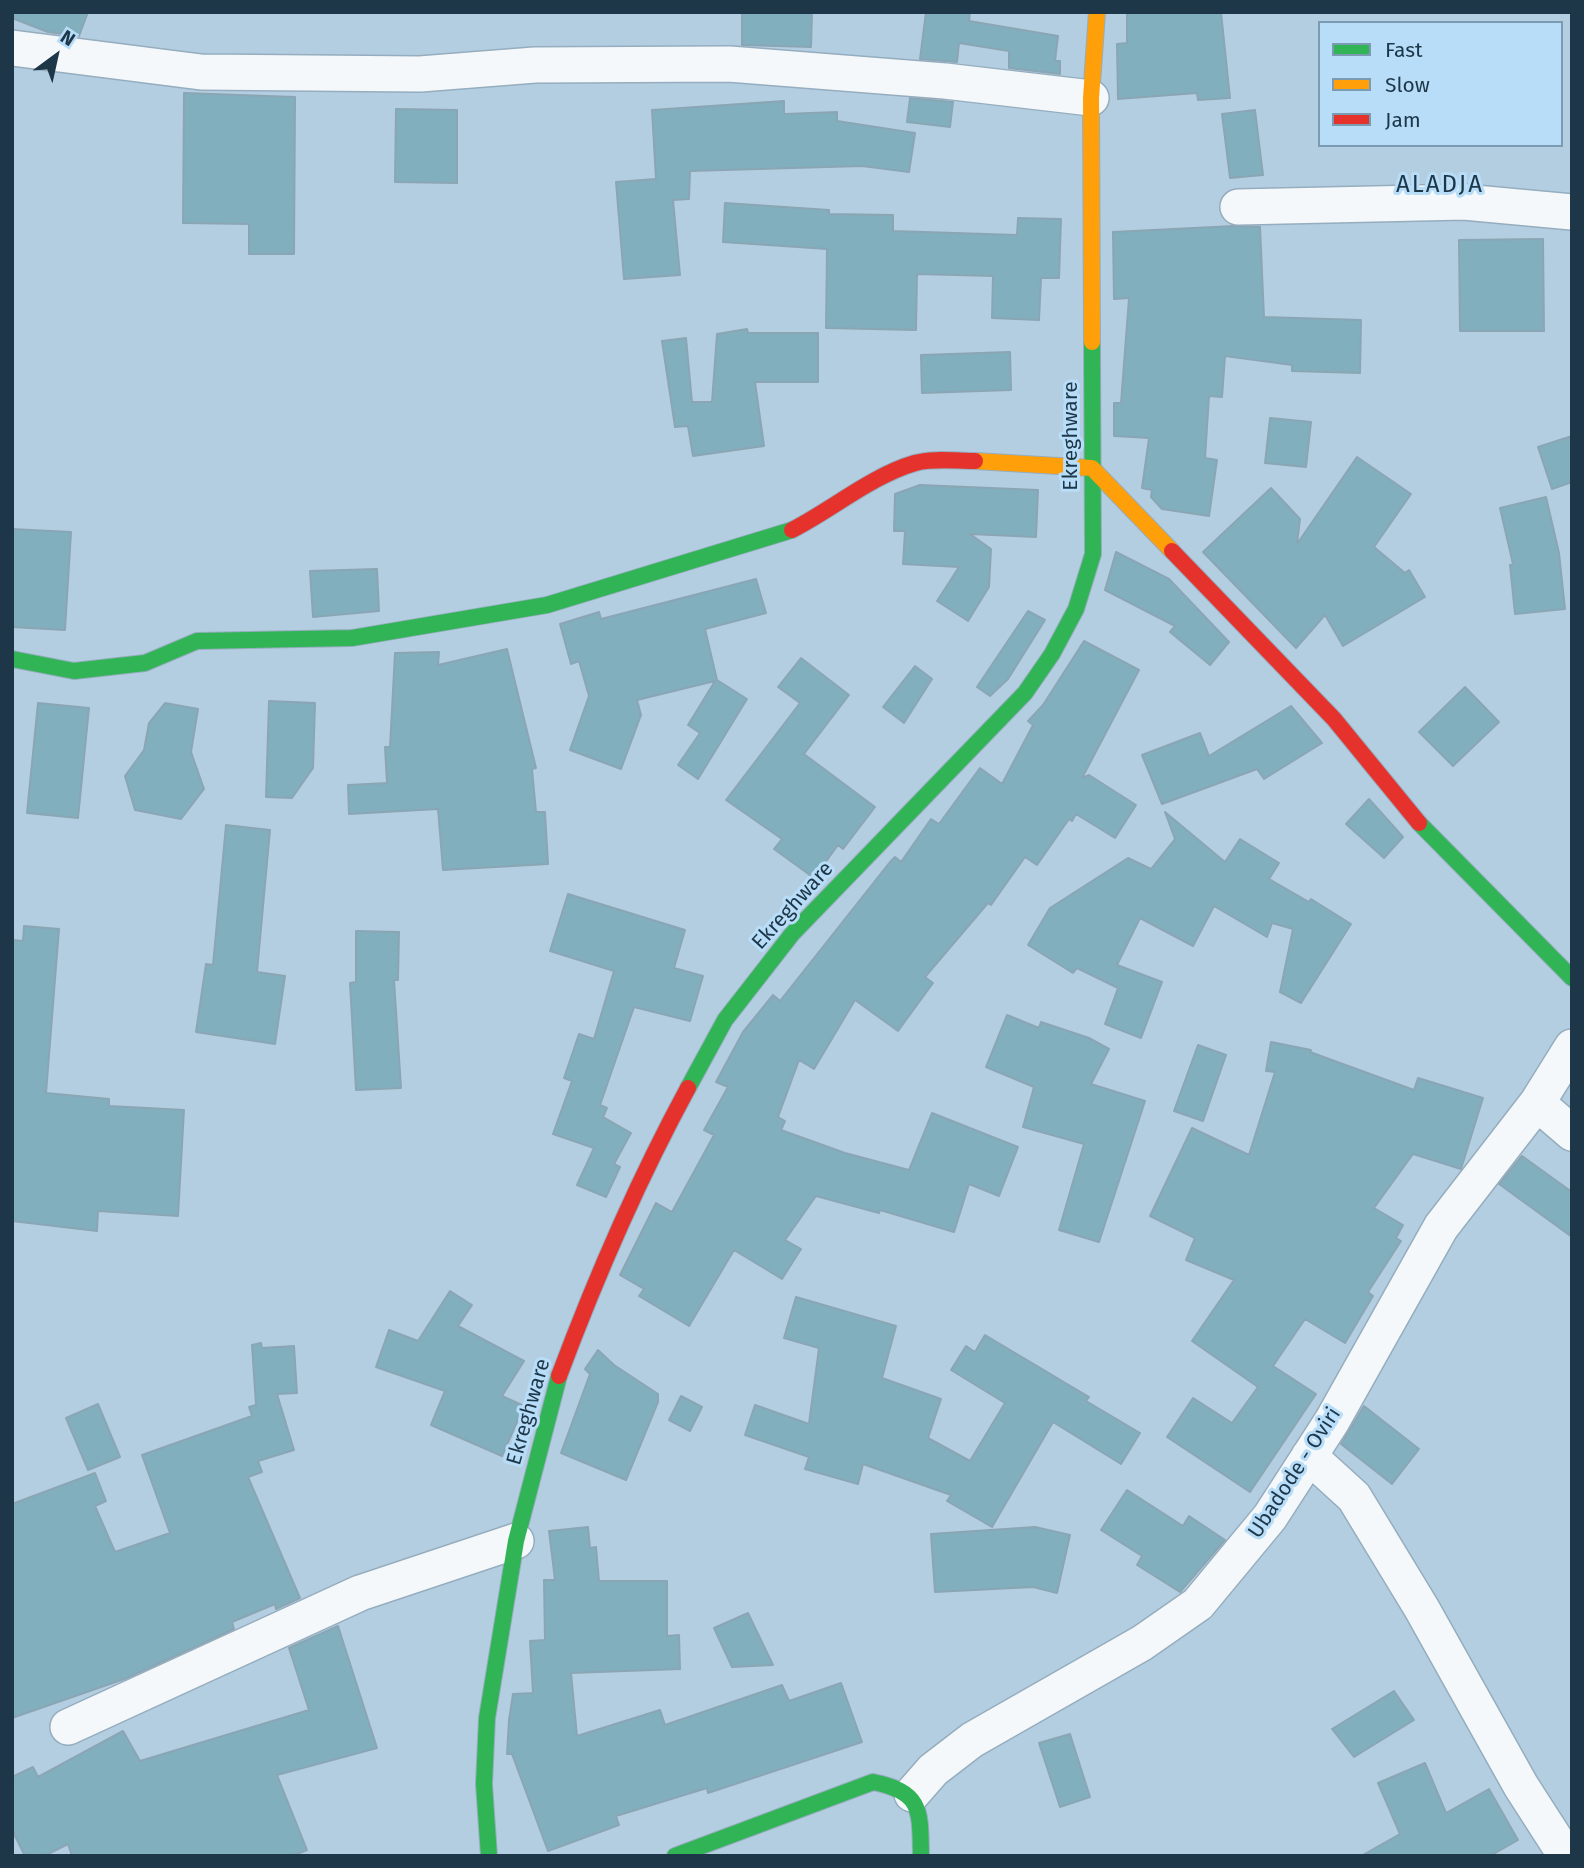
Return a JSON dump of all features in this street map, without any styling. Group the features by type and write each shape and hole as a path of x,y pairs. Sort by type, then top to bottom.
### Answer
{"street":[{"name":"Ekreghware","path":"489,1856 484,1784 487,1718 516,1541 554,1390 597,1273 656,1146 725,1020 792,934 957,760 1025,693 1052,654 1076,609 1093,554 1091,98 1097,12"},
{"path":"12,48 201,72 420,74 535,65 729,64 944,81 1091,98"},
{"path":"1238,206 1464,202 1572,212"},
{"path":"12,659 74,671 145,663 197,641 352,638 547,605 791,531 834,508 882,476 918,462 982,461 1091,468 1334,719 1398,800 1447,853 1572,978"},
{"name":"Ubadode - Oviri","path":"912,1794 933,1770 972,1740 1142,1643 1198,1604 1270,1517 1309,1456 1441,1227 1537,1103 1572,1047"},
{"path":"1537,1103 1572,1133"},
{"path":"1309,1456 1354,1497 1422,1609 1521,1786 1566,1856"},
{"path":"68,1727 360,1593 516,1541"},
{"path":"675,1856 873,1782 900,1787 912,1794 919,1814 921,1856"}],"building":[{"path":"12,12 88,12 79,36 48,32 12,18"},
{"path":"742,12 812,12 811,47 742,45"},
{"path":"926,12 970,12 969,21 1058,36 1055,61 1060,61 1060,74 1009,68 1009,51 959,43 957,62 920,59"},
{"path":"1127,12 1221,12 1230,98 1198,100 1197,93 1118,99 1117,44 1127,43"},
{"path":"184,93 295,97 294,254 249,254 249,224 183,223"},
{"path":"910,98 953,102 950,127 907,122"},
{"path":"784,101 784,114 837,112 837,121 915,133 909,172 862,166 690,171 689,199 673,200 680,275 624,279 616,182 656,179 652,110"},
{"path":"396,109 457,110 457,183 395,182"},
{"path":"1255,110 1263,175 1230,178 1222,114"},
{"path":"725,203 829,210 829,214 893,215 893,231 1017,235 1018,218 1061,219 1059,278 1041,278 1039,320 992,318 993,276 917,274 916,330 826,328 827,249 723,242"},
{"path":"1260,227 1264,317 1361,320 1360,373 1292,371 1292,365 1225,356 1222,397 1209,396 1205,458 1217,460 1209,516 1162,509 1151,497 1152,490 1142,488 1149,438 1114,436 1114,403 1121,403 1129,298 1114,299 1113,232"},
{"path":"1543,239 1544,331 1460,331 1459,240"},
{"path":"747,329 748,333 818,333 818,382 755,382 764,446 693,456 688,426 675,427 662,341 686,338 692,402 712,402 717,334"},
{"path":"1010,352 1011,390 922,393 921,355"},
{"path":"1270,418 1311,422 1306,467 1265,463"},
{"path":"1572,436 1572,482 1552,489 1538,447"},
{"path":"1357,457 1411,494 1374,547 1405,573 1409,570 1425,597 1343,646 1325,615 1296,648 1203,552 1271,488 1300,519 1297,544"},
{"path":"920,485 1038,490 1036,537 970,534 991,549 989,587 968,621 937,601 959,567 903,564 905,531 894,531 895,494"},
{"path":"1546,497 1559,553 1565,609 1515,614 1510,565 1513,564 1500,508"},
{"path":"12,529 71,532 65,630 12,627"},
{"path":"1116,552 1169,579 1229,642 1210,665 1170,632 1175,626 1105,590"},
{"path":"377,569 379,611 313,617 310,571"},
{"path":"756,579 766,613 705,629 717,680 747,699 698,779 678,765 700,733 688,725 715,681 637,700 641,715 621,769 570,750 589,696 579,661 571,664 560,624 599,612 601,619"},
{"path":"1028,611 1045,620 1008,679 990,696 977,687"},
{"path":"1084,641 1139,670 1082,778 1089,775 1136,805 1115,838 1076,814 1072,821 1069,819 1037,865 1025,857 991,905 988,903 925,977 933,983 898,1031 855,1000 814,1069 799,1060 778,1117 785,1121 781,1130 845,1153 909,1170 932,1113 1018,1147 999,1196 969,1184 954,1232 880,1210 879,1213 816,1196 785,1240 801,1249 782,1279 734,1250 689,1326 639,1296 644,1289 620,1275 656,1203 672,1212 714,1135 704,1130 728,1087 716,1082 743,1032 773,995 780,1001 890,862 895,857 901,862 931,819 939,824 980,768 1002,784 1033,725 1028,721 1043,705"},
{"path":"507,649 536,768 532,769 536,812 545,812 548,864 443,870 438,809 349,814 348,785 387,783 385,747 390,747 395,653 439,652 438,665"},
{"path":"801,658 849,695 804,754 875,807 843,849 838,845 814,878 774,849 782,839 726,800 800,703 778,687"},
{"path":"915,666 932,679 904,723 883,707"},
{"path":"1465,687 1499,722 1453,766 1419,732"},
{"path":"269,701 315,703 313,768 292,798 266,797"},
{"path":"38,703 89,708 78,818 27,813"},
{"path":"165,703 198,709 191,752 204,789 181,819 135,810 125,776 144,750 149,723"},
{"path":"1291,706 1322,743 1264,779 1257,769 1162,804 1142,755 1200,733 1209,756"},
{"path":"1369,799 1403,837 1384,858 1346,824"},
{"path":"1165,812 1225,862 1240,839 1279,863 1269,879 1309,902 1311,899 1351,924 1301,1003 1280,992 1293,929 1272,923 1267,937 1214,906 1193,946 1140,918 1117,965 1162,982 1141,1038 1105,1024 1118,988 1077,968 1073,973 1028,945 1050,908 1128,858 1151,869 1175,839"},
{"path":"226,825 270,830 257,972 285,976 275,1044 196,1032 206,964 213,965"},
{"path":"568,894 685,930 674,968 703,976 690,1021 634,1007 600,1105 607,1108 603,1117 631,1133 614,1164 620,1167 606,1197 577,1185 594,1148 553,1134 572,1081 564,1078 579,1034 594,1039 614,971 550,951"},
{"path":"24,926 59,929 46,1093 109,1099 109,1106 184,1110 178,1216 98,1211 97,1231 12,1221 12,940 23,941"},
{"path":"356,931 399,932 398,980 394,980 401,1088 356,1090 350,983 356,982"},
{"path":"1007,1015 1039,1028 1041,1022 1089,1038 1109,1049 1091,1084 1145,1101 1099,1242 1059,1230 1084,1144 1023,1127 1034,1087 986,1067"},
{"path":"1271,1042 1311,1050 1310,1052 1414,1090 1418,1078 1483,1098 1461,1169 1413,1154 1374,1208 1403,1225 1396,1238 1401,1241 1368,1292 1373,1296 1345,1343 1305,1319 1273,1366 1316,1394 1250,1492 1167,1437 1193,1398 1232,1423 1258,1387 1192,1341 1234,1280 1186,1260 1195,1238 1150,1216 1192,1128 1249,1155 1275,1072 1266,1071"},
{"path":"1198,1045 1226,1055 1203,1121 1174,1111"},
{"path":"1522,1156 1572,1192 1572,1237 1499,1184"},
{"path":"450,1291 472,1305 458,1326 524,1361 502,1396 524,1406 502,1456 431,1425 445,1391 376,1367 389,1330 418,1341"},
{"path":"796,1297 896,1326 882,1378 941,1399 928,1438 970,1461 1005,1403 951,1370 966,1346 975,1352 985,1335 1089,1397 1086,1401 1140,1433 1121,1464 1053,1422 992,1527 947,1501 951,1495 863,1464 858,1484 805,1469 809,1457 745,1435 755,1405 809,1424 819,1348 784,1338"},
{"path":"261,1343 262,1348 294,1346 297,1393 277,1394 294,1450 258,1461 262,1472 248,1477 300,1598 276,1609 275,1604 232,1622 234,1629 127,1678 12,1718 12,1504 95,1473 106,1501 95,1506 115,1552 170,1533 142,1455 252,1416 249,1407 256,1405 252,1345"},
{"path":"598,1350 614,1365 658,1394 658,1402 626,1480 561,1453 590,1374 585,1369"},
{"path":"681,1396 702,1407 690,1431 669,1420"},
{"path":"98,1404 120,1457 88,1470 66,1418"},
{"path":"1364,1406 1419,1449 1392,1484 1341,1444"},
{"path":"1127,1490 1183,1526 1189,1516 1225,1540 1180,1592 1137,1565 1142,1556 1101,1530"},
{"path":"588,1527 590,1548 596,1547 599,1581 667,1581 667,1636 679,1635 680,1669 571,1673 577,1736 660,1710 665,1725 782,1685 789,1701 841,1683 862,1742 708,1793 707,1788 616,1816 619,1825 548,1851 512,1754 507,1754 509,1720 513,1694 533,1693 530,1641 545,1640 544,1580 555,1580 549,1531"},
{"path":"1035,1527 1070,1535 1057,1593 1033,1587 935,1592 931,1534"},
{"path":"748,1613 773,1665 732,1667 714,1628"},
{"path":"338,1626 377,1748 277,1775 307,1850 292,1856 72,1856 68,1844 44,1856 25,1856 12,1830 12,1777 33,1767 38,1777 123,1731 140,1761 309,1710 289,1648"},
{"path":"1394,1691 1414,1720 1354,1757 1332,1729"},
{"path":"1070,1734 1090,1797 1060,1807 1039,1743"},
{"path":"1425,1763 1446,1813 1489,1789 1518,1840 1490,1856 1361,1856 1400,1834 1378,1783"}],"traffic: fast":[{"path":"688,1088 725,1020 792,934 1025,693 1052,654 1076,609 1093,554 1092,342"},
{"path":"12,659 74,671 145,663 197,641 352,638 547,605 792,530"},
{"path":"1419,823 1572,978"},
{"path":"489,1856 484,1784 487,1718 516,1541 559,1376"},
{"path":"675,1856 873,1782 901,1791 910,1798 919,1815 921,1856"}],"traffic: slow":[{"path":"1092,342 1091,98 1097,12"},
{"path":"975,461 1092,468 1172,551"}],"traffic: jam":[{"path":"792,530 868,484 899,469 929,461 975,461"},
{"path":"1172,551 1334,719 1419,823"},
{"path":"559,1376 618,1230 688,1088"}],"district":[{"name":"ALADJA","path":"1440,185"}]}
